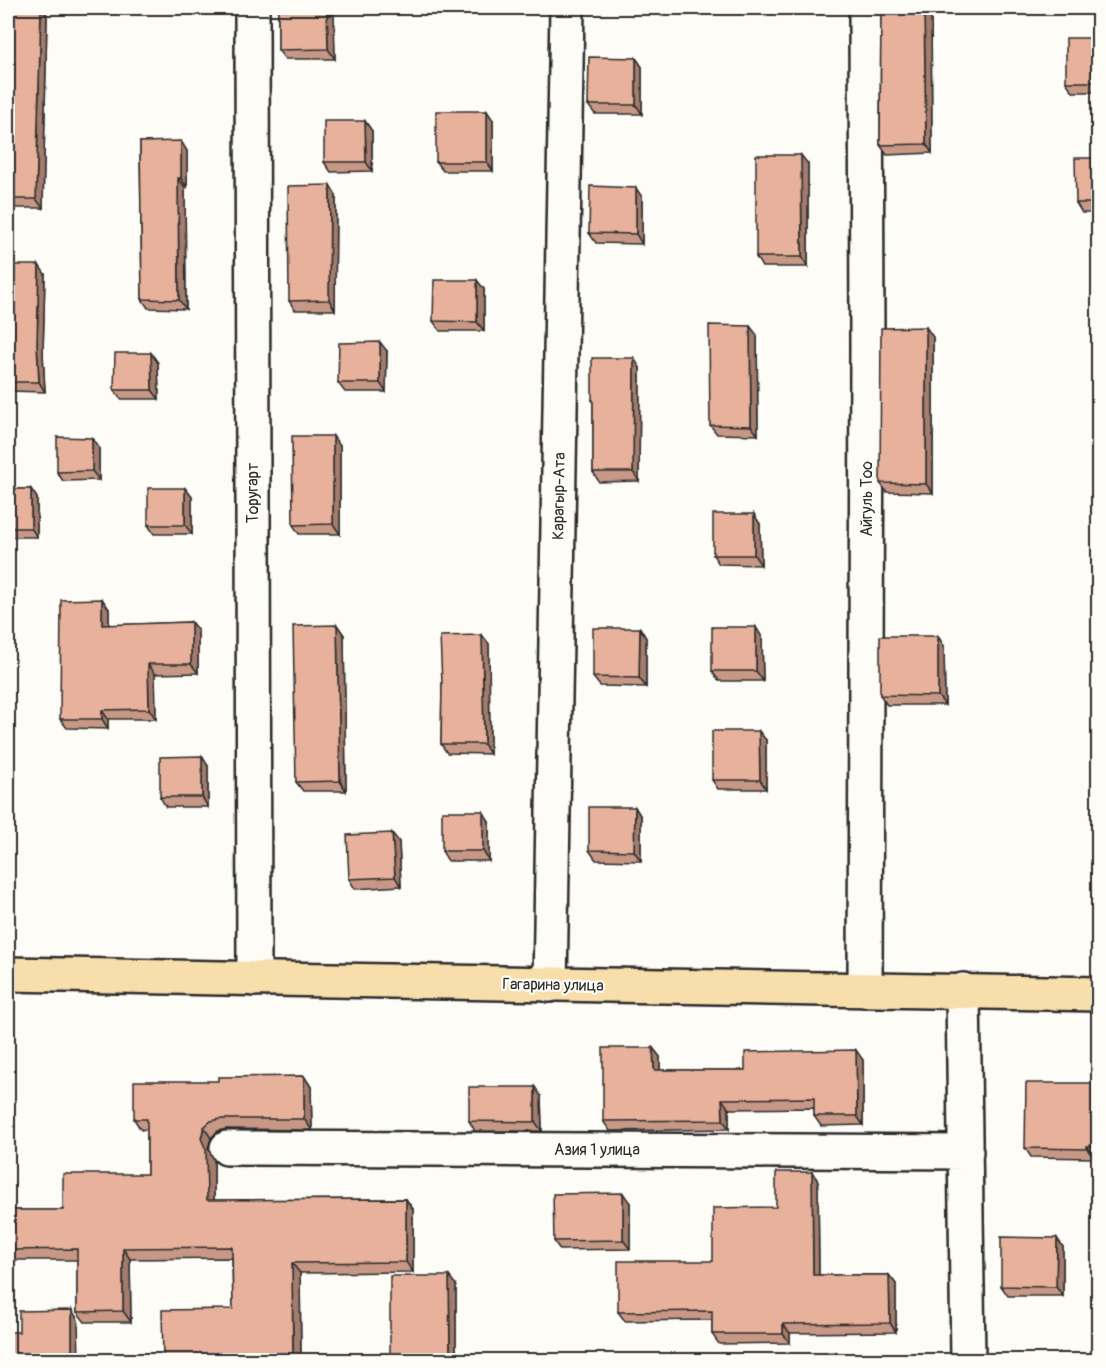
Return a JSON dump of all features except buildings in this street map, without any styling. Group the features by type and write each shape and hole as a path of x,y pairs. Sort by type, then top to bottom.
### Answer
{"main road":[{"name":"Гагарина улица","path":"8,974 1098,993"}],"street":[{"name":"Торугарт","path":"252,8 254,979"},
{"name":"Карагыр-Ата","path":"550,985 567,8"},
{"name":"Айгуль Тоо","path":"865,990 866,8"},
{"path":"963,990 968,1360"},
{"name":"Азия 1 улица","path":"227,1148 966,1152"}]}
